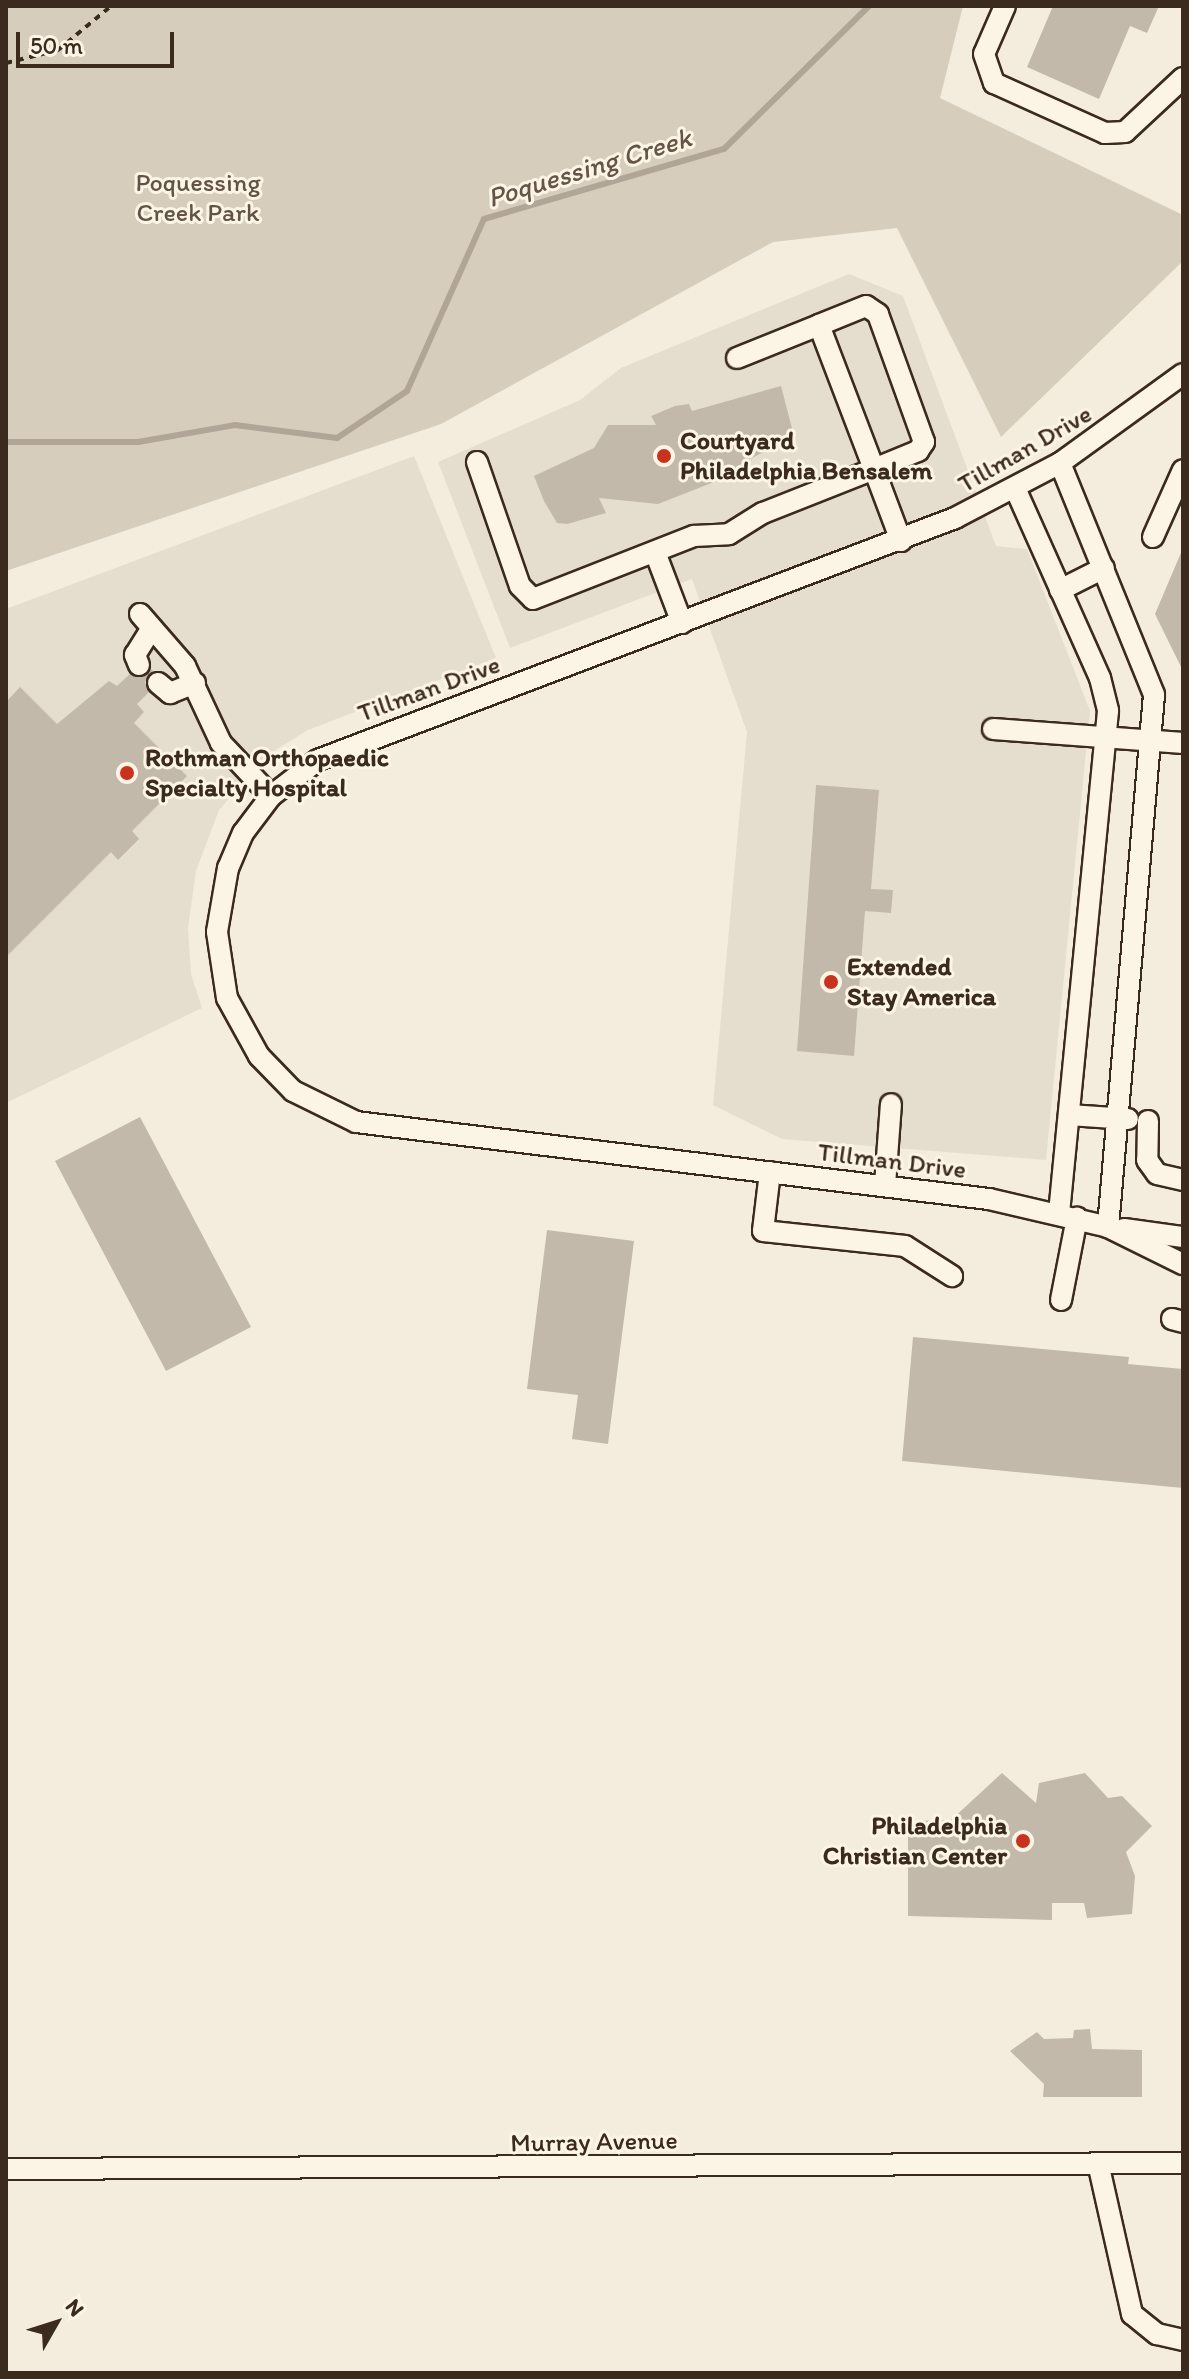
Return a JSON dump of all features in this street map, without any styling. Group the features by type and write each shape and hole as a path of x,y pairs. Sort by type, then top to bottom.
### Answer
{"street":[{"path":"1005,6 984,54 994,83 1105,133 1125,132 1183,78"},
{"path":"477,462 520,586 533,599 694,536 729,534 763,513 918,451 925,433 878,314 866,306 737,358"},
{"path":"819,325 901,541"},
{"name":"Tillman Drive","path":"1183,374 1060,463 1015,488 901,541 339,751 271,796 228,868 217,949 236,1019 259,1056 293,1091 322,1109 391,1130 885,1185 1068,1215 1108,1227 1183,1237"},
{"path":"1060,463 1150,677 1151,740 1131,1119 1108,1227"},
{"path":"1153,537 1183,470"},
{"path":"1015,488 1105,693 1108,737 1069,1115 1068,1215 1061,1300"},
{"path":"655,552 682,623"},
{"path":"1060,590 1104,568"},
{"path":"139,665 135,655 145,622 195,683 221,743 271,796"},
{"path":"158,683 170,693 195,683"},
{"path":"993,729 1183,743"},
{"path":"885,1185 891,1104"},
{"path":"1069,1115 1131,1119"},
{"path":"1131,1119 1147,1160 1157,1174 1183,1180"},
{"path":"770,1172 763,1231 905,1246 952,1276"},
{"name":"Tillman Drive","path":"1108,1227 1183,1264"},
{"path":"1098,2163 1132,2314 1157,2334 1183,2340"},
{"name":"Murray Avenue","path":"6,2169 1183,2163"}],"path":[{"path":"6,63 58,50 111,6"}],"shaded area":[{"path":"849,274 903,296 996,546 1027,549 1090,711 1046,1160 782,1139 713,1105 747,732 692,579 510,648 438,462 580,400 621,368"},
{"name":"Rothman Orthopaedic Specialty Hospital","path":"414,456 496,658 308,730 266,756 219,810 196,871 188,928 191,974 202,1008 6,1103 6,609"}],"green space":[{"name":"Poquessing Creek Park","path":"6,6 963,6 940,98 1183,215 1183,261 1001,437 897,228 773,242 441,424 6,571"}],"building":[{"path":"1053,6 1159,6 1147,33 1130,26 1099,99 1027,67"},
{"name":"Courtyard Philadelphia Bensalem","path":"781,386 794,436 750,459 750,480 719,480 658,504 599,498 606,513 567,524 557,523 544,501 534,476 594,448 608,425 656,425 651,416 675,406 689,404 692,411"},
{"path":"1183,548 1183,671 1155,614"},
{"path":"151,669 153,671 145,682 149,692 137,704 144,712 134,723 187,776 132,831 139,839 118,860 111,852 6,957 6,702 20,687 57,724 109,681 117,686 130,674 143,677"},
{"name":"Extended Stay America","path":"816,785 879,790 871,889 893,890 891,913 865,911 854,1056 797,1051"},
{"path":"140,1117 251,1327 166,1371 55,1161"},
{"path":"547,1230 634,1241 608,1444 572,1439 578,1395 527,1389"},
{"path":"913,1337 1129,1357 1128,1364 1183,1369 1183,1488 902,1461"},
{"name":"Philadelphia Christian Center","path":"1002,1773 1036,1803 1039,1783 1085,1773 1108,1798 1122,1796 1152,1826 1126,1852 1135,1876 1132,1914 1087,1918 1084,1903 1052,1903 1052,1920 908,1916 908,1821 951,1820"},
{"path":"1090,2029 1092,2049 1142,2050 1142,2097 1043,2097 1044,2084 1010,2051 1037,2032 1044,2039 1073,2038 1074,2030"}],"waterway":[{"name":"Poquessing Creek","path":"6,442 138,442 235,425 337,438 407,391 484,219 724,149 869,6"}],"place":[{"name":"Courtyard Philadelphia Bensalem","path":"664,456"},
{"name":"Rothman Orthopaedic Specialty Hospital","path":"127,773"},
{"name":"Extended Stay America","path":"831,982"},
{"name":"Philadelphia Christian Center","path":"1023,1841"}]}
